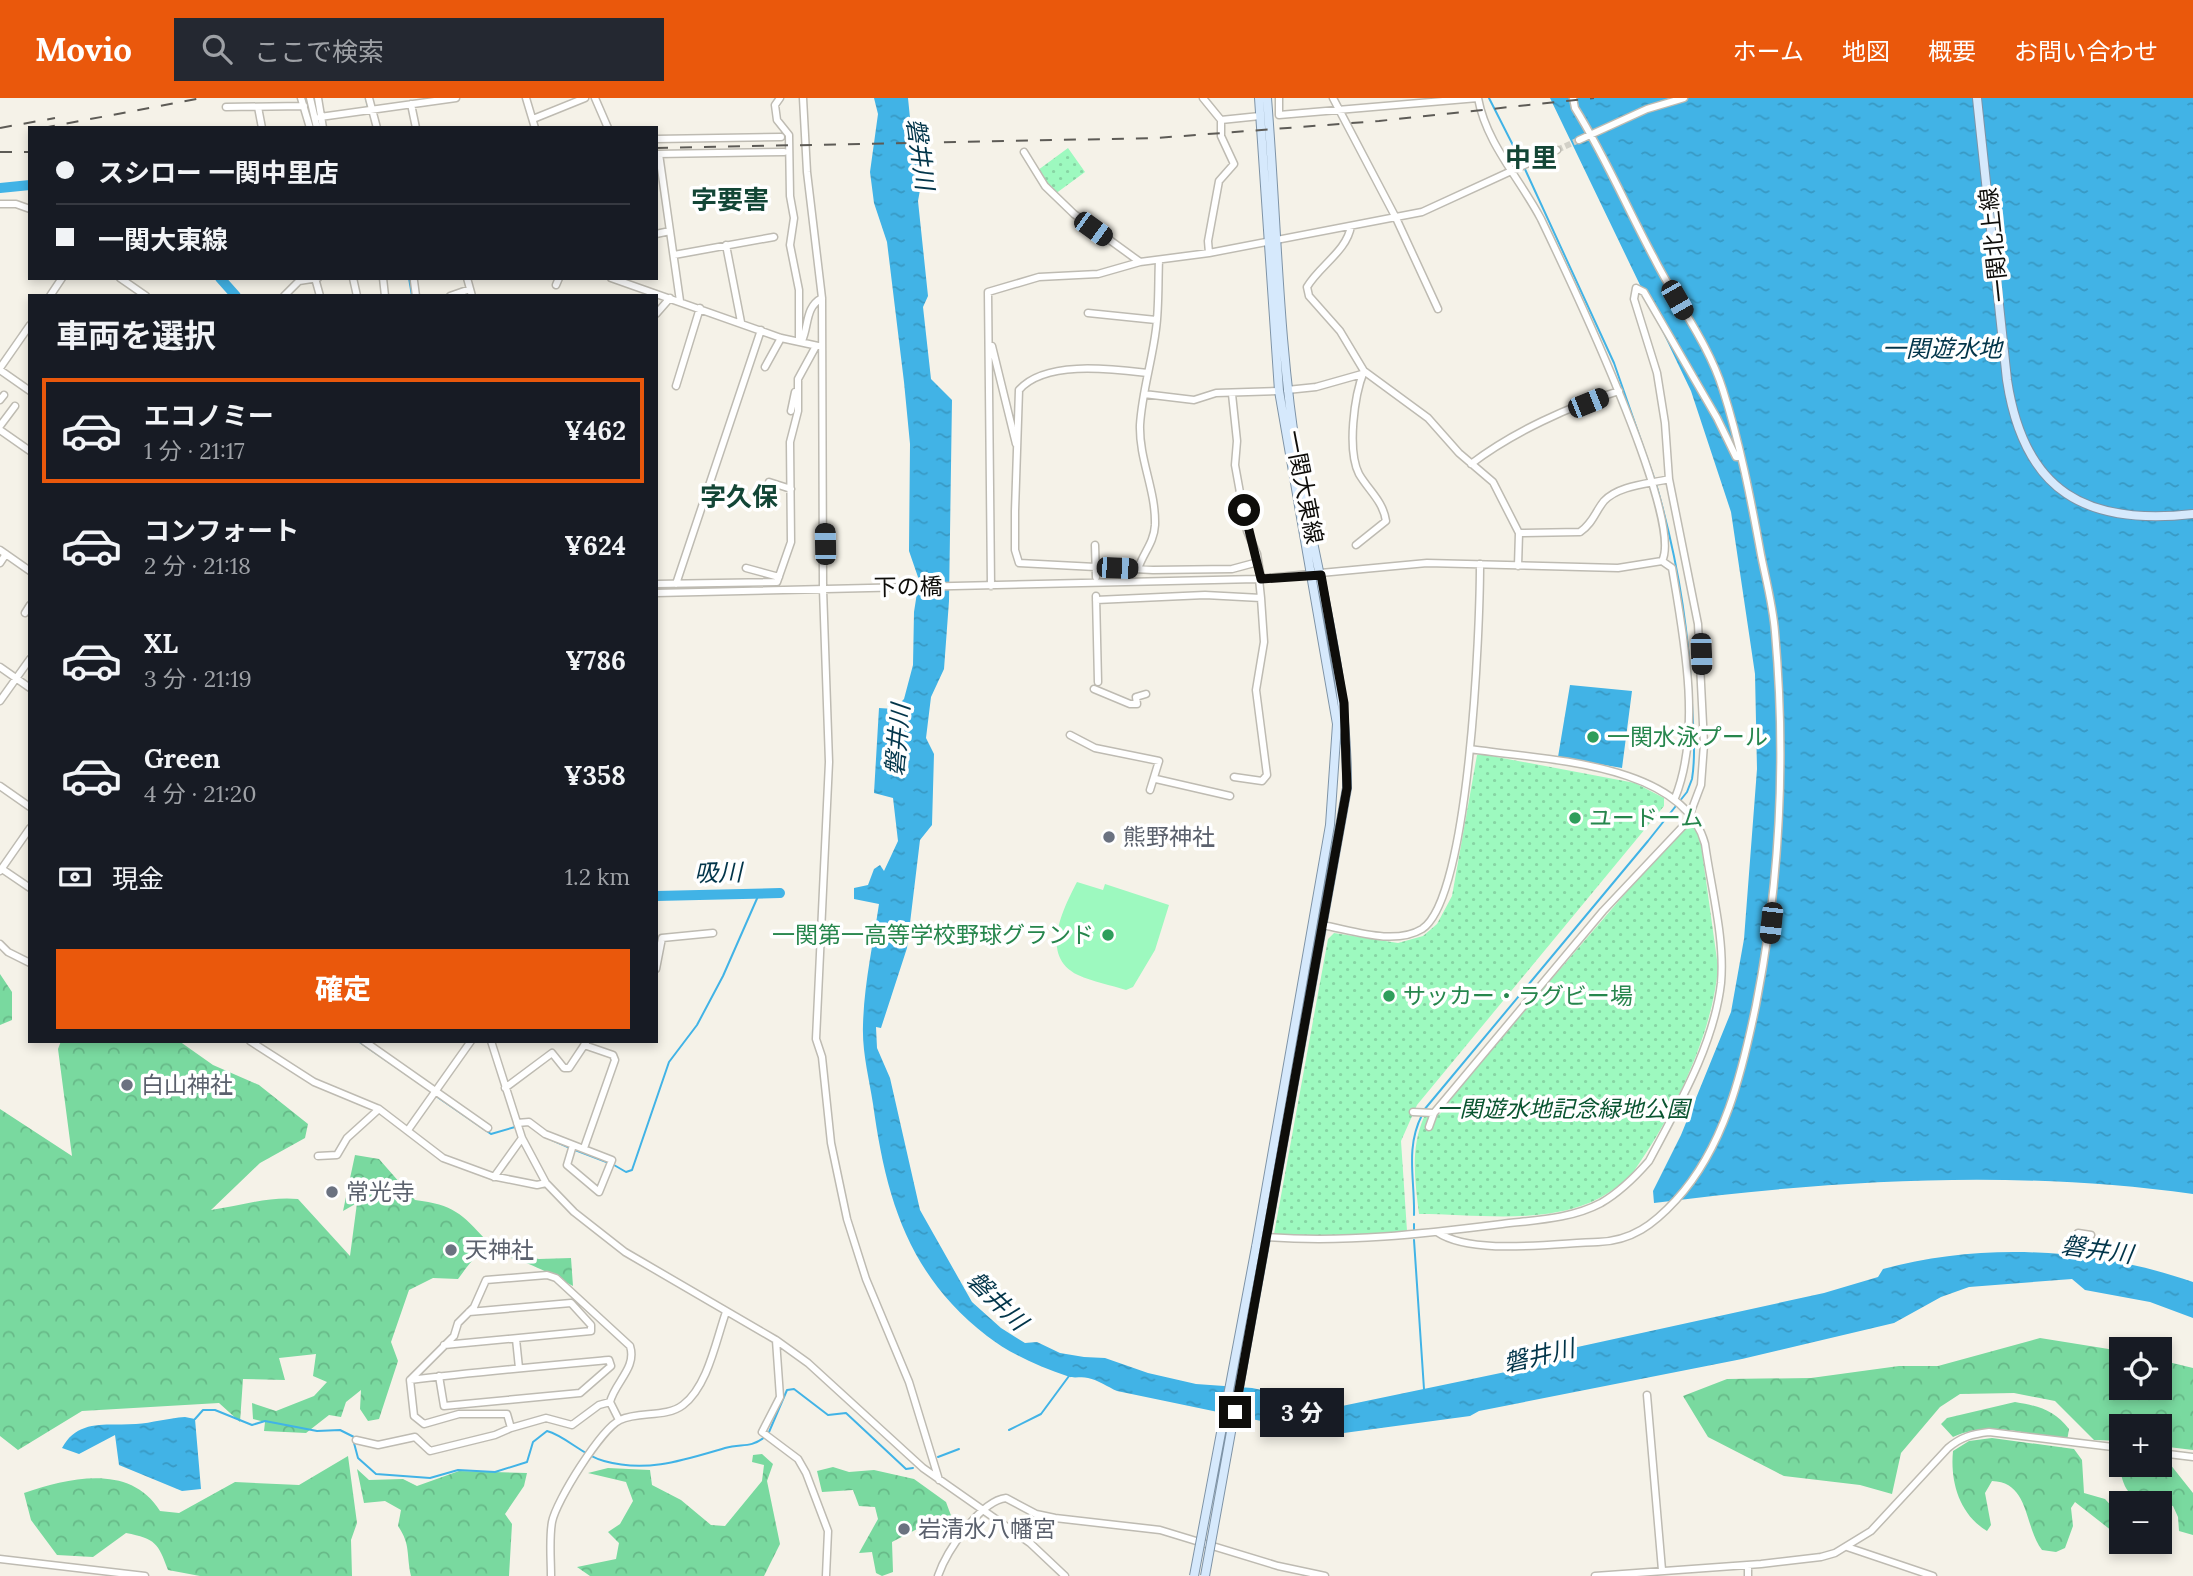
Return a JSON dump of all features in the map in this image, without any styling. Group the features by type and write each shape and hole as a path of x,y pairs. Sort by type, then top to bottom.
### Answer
{"main road":[{"name":"一関大東線","path":"1259,98 1273,241"},
{"name":"一関大東線","path":"1205,1576 1331,825 1337,757 1333,694 1311,575 1283,391 1267,98"},
{"name":"一関北上線","path":"1977,98 2007,380 2012,409 2025,448 2054,484 2092,508 2127,517 2193,514"},
{"name":"一関大東線","path":"1194,1576 1260,1248 1266,1237 1347,788 1347,736 1321,575 1283,391"}],"street":[{"path":"301,98 309,126"},
{"path":"310,98 317,126"},
{"path":"318,98 322,126"},
{"path":"369,98 376,126"},
{"path":"320,117 456,98"},
{"path":"526,98 535,126"},
{"path":"533,118 584,98"},
{"path":"595,98 607,126"},
{"path":"780,98 775,105 777,120 789,135 790,196 794,218 790,245 799,290 801,341"},
{"path":"803,98 807,172 822,298 819,346 827,589 829,762 816,1039 822,1058 831,1143 847,1219 866,1279 909,1382 939,1480"},
{"path":"1203,98 1221,120 1221,136 1234,164 1219,181 1208,241 1209,253"},
{"path":"1279,98 1279,115 1339,112 1478,98 1485,127 1541,220 1619,391 1651,483 1666,548 1662,561 1672,569 1684,642 1687,761 1675,798"},
{"path":"1333,98 1396,218 1438,309"},
{"path":"1437,1232 1446,1238 1494,1245 1612,1241 1639,1233 1687,1188 1720,1131 1747,1051 1773,908 1779,817 1780,715 1775,627 1741,457 1713,362 1655,261 1591,133 1575,108 1573,98"},
{"path":"1579,140 1647,108 1684,98"},
{"path":"411,104 416,126"},
{"path":"226,107 304,106"},
{"path":"258,107 262,126"},
{"path":"1221,120 1260,116"},
{"path":"658,139 781,137"},
{"path":"988,586 990,290 1039,277 1098,274 1140,262 1209,253 1422,212 1557,150"},
{"path":"680,301 658,158 784,152"},
{"path":"1024,152 1045,186 1074,214 1140,262"},
{"path":"0,204 16,204 28,208"},
{"path":"1351,226 1349,238 1307,287 1309,296 1340,331 1363,373 1428,418 1471,464 1493,482 1519,533 1518,566"},
{"path":"658,233 670,230"},
{"path":"674,255 774,237"},
{"path":"726,245 741,323"},
{"path":"1138,569 1151,545 1154,525 1152,490 1140,450 1144,394 1156,320 1159,260"},
{"path":"123,280 143,294"},
{"path":"286,294 299,280"},
{"path":"617,280 781,338 819,346"},
{"path":"414,281 415,294"},
{"path":"1429,1127 1434,1113 1603,911 1687,822 1703,770 1701,654 1692,589 1667,480 1665,423 1657,373 1634,299 1636,288 1644,292 1717,418 1736,457 1741,457"},
{"path":"658,312 670,298"},
{"path":"801,341 807,329 809,311 813,303 822,298"},
{"path":"676,386 700,308"},
{"path":"1088,313 1156,320"},
{"path":"28,329 0,369 28,390"},
{"path":"676,584 761,330"},
{"path":"989,337 1018,453"},
{"path":"765,367 781,338"},
{"path":"658,584 777,582 791,542 790,442 799,411 798,379 819,346"},
{"path":"1147,373 1064,369 1038,376 1023,385 1018,393 1015,537 1019,563 1138,569 1232,569 1258,562"},
{"path":"1144,394 1195,400 1216,393 1316,387 1363,373"},
{"path":"1356,545 1386,521 1384,507 1359,474 1351,451 1363,373"},
{"path":"791,411 798,391"},
{"path":"1471,464 1501,443 1577,404 1619,391"},
{"path":"1232,394 1237,441 1235,465 1247,531 1258,562 1260,579 1264,642 1256,690 1267,775 1262,781 1234,777"},
{"path":"15,406 0,428 28,449"},
{"path":"1519,533 1580,532 1598,516 1604,502 1617,493 1667,480"},
{"path":"769,482 791,489"},
{"path":"1095,545 1096,577"},
{"path":"0,563 3,552 28,570"},
{"name":"下の橋","path":"658,593 1260,579 1427,563 1618,568 1662,561"},
{"path":"1322,925 1396,937 1415,932 1434,918 1447,885 1470,749 1480,633 1480,564"},
{"path":"746,568 779,577"},
{"path":"1098,682 1096,598 1205,595 1261,598"},
{"path":"24,613 28,608"},
{"path":"0,701 28,662"},
{"path":"0,667 28,687"},
{"path":"1094,689 1130,704 1137,704 1136,697 1146,694"},
{"path":"1070,735 1095,748 1159,761 1156,779 1150,790"},
{"path":"1266,1237 1355,1241 1572,1215 1618,1191 1649,1161 1707,1038 1721,983 1718,932 1705,844 1701,829 1690,813 1675,798 1637,778 1470,749"},
{"path":"1156,779 1230,796"},
{"path":"0,786 28,806"},
{"path":"28,831 1,870 28,887"},
{"path":"658,959 662,938 713,933"},
{"path":"0,944 8,952 28,962"},
{"path":"253,1043 314,1082 379,1109 443,1158 494,1177 537,1185 546,1183"},
{"path":"367,1043 488,1128"},
{"path":"408,1130 470,1043"},
{"path":"492,1043 522,1138 546,1183 605,1239 776,1340 808,1363 939,1480 1030,1543 1065,1576"},
{"path":"506,1088 552,1053 564,1068 569,1068 586,1043 613,1055 615,1060 584,1148"},
{"path":"318,1156 337,1155 346,1138 379,1109"},
{"path":"1413,1112 1434,1113"},
{"path":"517,1123 529,1122 545,1134 612,1160 599,1192 567,1165 573,1145"},
{"path":"494,1177 522,1138"},
{"path":"2078,1233 2091,1235"},
{"path":"356,1440 378,1445 415,1437 430,1451 495,1435 545,1418 572,1425 599,1405 610,1402 631,1362 627,1340 551,1276 486,1280 469,1312 458,1323 454,1336 410,1380 414,1416 422,1423 459,1414 506,1414 511,1428"},
{"path":"443,1345 591,1331 591,1325 571,1303 469,1312"},
{"path":"551,1576 552,1523 555,1511 607,1432 619,1420 672,1410 688,1400 706,1368 726,1312"},
{"path":"516,1339 519,1368"},
{"path":"776,1340 780,1397 762,1432 798,1459 806,1473 828,1531 826,1576"},
{"path":"410,1380 439,1376 609,1360 611,1366 580,1393 444,1406 439,1376"},
{"path":"1647,1395 1662,1570"},
{"path":"610,1402 619,1420"},
{"path":"1595,1576 1821,1558 1847,1547 1886,1517 1948,1448 1962,1437 1989,1432 2109,1447"},
{"path":"2172,1454 2193,1457"},
{"path":"938,1576 951,1548 989,1503 1006,1497 1036,1514 1160,1530 1278,1566 1325,1576"},
{"path":"1847,1547 1933,1576"},
{"path":"0,1559 145,1576"},
{"path":"1748,1565 1748,1576"}],"green space":[{"path":"1068,148 1085,172 1051,197 1034,173"},
{"path":"1477,755 1635,783 1664,798 1664,806 1417,1105 1401,1141 1407,1231 1343,1237 1274,1234 1328,939 1334,933 1398,943 1423,936 1437,924 1452,896"},
{"name":"一関遊水地記念緑地公園","path":"1688,825 1696,826 1699,830 1718,967 1715,992 1700,1045 1689,1072 1664,1123 1636,1168 1627,1179 1608,1193 1569,1210 1527,1216 1419,1214 1415,1153 1424,1117 1440,1114 1452,1095 1653,861"},
{"name":"一関第一高等学校野球グランド","path":"1077,882 1103,890 1105,884 1169,905 1155,950 1133,987 1126,990 1078,975 1066,967 1059,956 1057,944 1061,918"},
{"path":"0,974 12,992 12,1020 0,1025"},
{"path":"60,1043 182,1043 213,1065 259,1085 308,1124 305,1138 260,1163 211,1210 265,1200 298,1199 350,1256 357,1203 343,1211 355,1155 379,1159 415,1200 448,1208 463,1217 487,1241 485,1249 539,1259 571,1258 573,1286 523,1262 495,1255 482,1256 472,1261 458,1279 433,1278 409,1290 391,1342 398,1361 379,1419 368,1421 360,1409 361,1390 346,1402 341,1417 329,1415 306,1433 264,1431 265,1422 253,1419 252,1403 276,1411 314,1396 327,1382 313,1376 316,1354 279,1358 285,1380 243,1379 240,1422 219,1403 82,1411 18,1450 0,1436 0,1109 72,1156 58,1049"},
{"path":"2040,1338 2109,1349 2109,1400 2172,1400 2172,1363 2193,1368 2193,1450 2172,1447 2172,1414 2109,1414 2109,1441 2094,1440 2055,1401 2014,1393 1960,1394 1940,1407 1901,1453 1892,1494 1860,1485 1784,1476 1708,1437 1683,1396 1727,1379 1811,1378 1899,1366 1938,1366"},
{"path":"2015,1402 2039,1407 2058,1417 2069,1429 2067,1441 1995,1429 1981,1429 1953,1437 1941,1424 1947,1418"},
{"path":"1992,1438 2074,1449 2082,1460 2084,1493 2105,1499 2109,1503 2109,1529 2075,1502 2071,1508 2073,1526 2065,1548 2056,1552 2042,1550 2020,1497 2004,1483 1992,1481 1985,1493 1991,1525 1987,1531 1969,1516 1955,1485 1953,1451 1969,1441"},
{"path":"762,1454 773,1464 767,1481 780,1544 764,1576 590,1576 577,1567 616,1559 619,1543 608,1532 620,1524 633,1501 626,1482 588,1473 608,1468 650,1470 652,1485 681,1500 711,1525 725,1526 762,1481 764,1465 752,1462 753,1455"},
{"path":"348,1456 357,1523 351,1540 352,1576 200,1576 168,1570 158,1548 150,1540 126,1533 93,1557 57,1555 31,1520 24,1493 79,1479 116,1480 147,1496 160,1511 179,1513 235,1482 299,1485"},
{"path":"833,1467 849,1472 874,1470 914,1479 946,1502 956,1529 940,1540 927,1535 921,1527 892,1542 893,1572 882,1576 876,1573 872,1552 859,1553 878,1519 875,1507 859,1506 853,1490 822,1492 817,1471"},
{"path":"2172,1467 2193,1493 2193,1535 2179,1531 2178,1517 2172,1506 2172,1491 2128,1491 2122,1477 2172,1477"},
{"path":"357,1469 369,1480 403,1479 417,1486 459,1471 527,1473 524,1486 505,1514 512,1524 509,1576 411,1576 407,1544 398,1526 401,1510 385,1501 364,1503"}],"water":[{"name":"磐井川","path":"874,98 908,98 913,148 923,173 918,201 928,296 923,307 931,379 952,400 949,601 944,669 931,697 926,738 934,754 932,825 920,840 907,948 881,1028 876,1027 877,1048 890,1078 920,1210 972,1302 1001,1328 1025,1343 1037,1342 1060,1353 1105,1358 1148,1373 1196,1384 1252,1388 1342,1406 1515,1370 1550,1353 1824,1293 1878,1277 1883,1269 1960,1255 1999,1252 2078,1256 2156,1271 2193,1282 2193,1318 2150,1302 2085,1290 2072,1279 1969,1287 1941,1297 1894,1323 1742,1359 1479,1411 1470,1416 1329,1435 1117,1391 1092,1379 1067,1376 1005,1349 960,1312 920,1261 894,1203 878,1138 864,1045 865,995 879,904 854,899 854,888 868,885 874,869 880,865 884,871 898,841 893,798 874,793 879,708 894,709 904,699 913,665 914,612 919,580 909,551 910,444 904,382 887,242 874,203 870,172 878,114"},
{"name":"一関遊水地","path":"1550,98 2193,98 2193,1194 2058,1182 1924,1180 1789,1188 1654,1203 1653,1191 1681,1135 1731,1012 1744,939 1757,769 1755,674 1731,512 1691,391"},
{"name":"一関水泳プール","path":"1570,685 1632,691 1622,768 1558,757"},
{"path":"185,1417 195,1419 201,1489 182,1491 119,1465 115,1435 79,1454 62,1448 69,1438 85,1428"}],"waterway":[{"path":"366,98 368,107"},
{"path":"1489,98 1522,163"},
{"path":"1524,167 1614,363 1654,478"},
{"name":"吸川","path":"0,188 28,185"},
{"name":"吸川","path":"222,280 234,294"},
{"path":"409,280 412,294"},
{"path":"1424,1110 1648,841 1687,792 1692,779 1693,731 1685,620 1676,565 1656,484"},
{"name":"吸川","path":"658,896 780,893"},
{"path":"614,1165 626,1172 632,1170 669,1062 697,1025 723,976 759,894"},
{"path":"361,1043 432,1092"},
{"path":"436,1096 491,1134 515,1127"},
{"path":"1414,1215 1412,1152 1422,1115"},
{"path":"552,1140 570,1148"},
{"path":"575,1150 609,1163"},
{"path":"1414,1224 1414,1230"},
{"path":"1414,1240 1424,1389"},
{"path":"1009,1430 1041,1414 1069,1376"},
{"path":"769,1432 787,1390 794,1389 828,1415 846,1413 906,1469 913,1468"},
{"path":"195,1419 203,1410 215,1410 252,1425 265,1421 317,1431 340,1430 354,1437"},
{"path":"354,1443 358,1458 376,1474 430,1478 458,1470 495,1472 527,1462 533,1442 547,1431 596,1458 635,1466 680,1461 750,1444 765,1437"},
{"path":"938,1457 959,1449"}],"tunnel":[{"path":"1557,150 1579,140"}],"railway":[{"path":"54,126 202,98"},
{"path":"658,148 1157,138 1379,121 1594,98"},
{"path":"0,128 55,118"},
{"path":"0,152 28,152"}],"place":[{"name":"一関水泳プール","path":"1593,737"},
{"name":"ユードーム","path":"1575,818"},
{"name":"熊野神社","path":"1109,837"},
{"name":"一関第一高等学校野球グランド","path":"1108,935"},
{"name":"サッカー・ラグビー場","path":"1389,996"},
{"name":"白山神社","path":"127,1085"},
{"name":"常光寺","path":"332,1192"},
{"name":"天神社","path":"451,1250"},
{"name":"岩清水八幡宮","path":"904,1529"}],"district":[{"name":"中里","path":"1531,158"},
{"name":"字要害","path":"730,200"},
{"name":"字久保","path":"739,497"}],"route":[{"path":"1235,1412 1347,788 1344,703 1321,575 1261,579 1257,554 1247,531 1244,510"}]}
